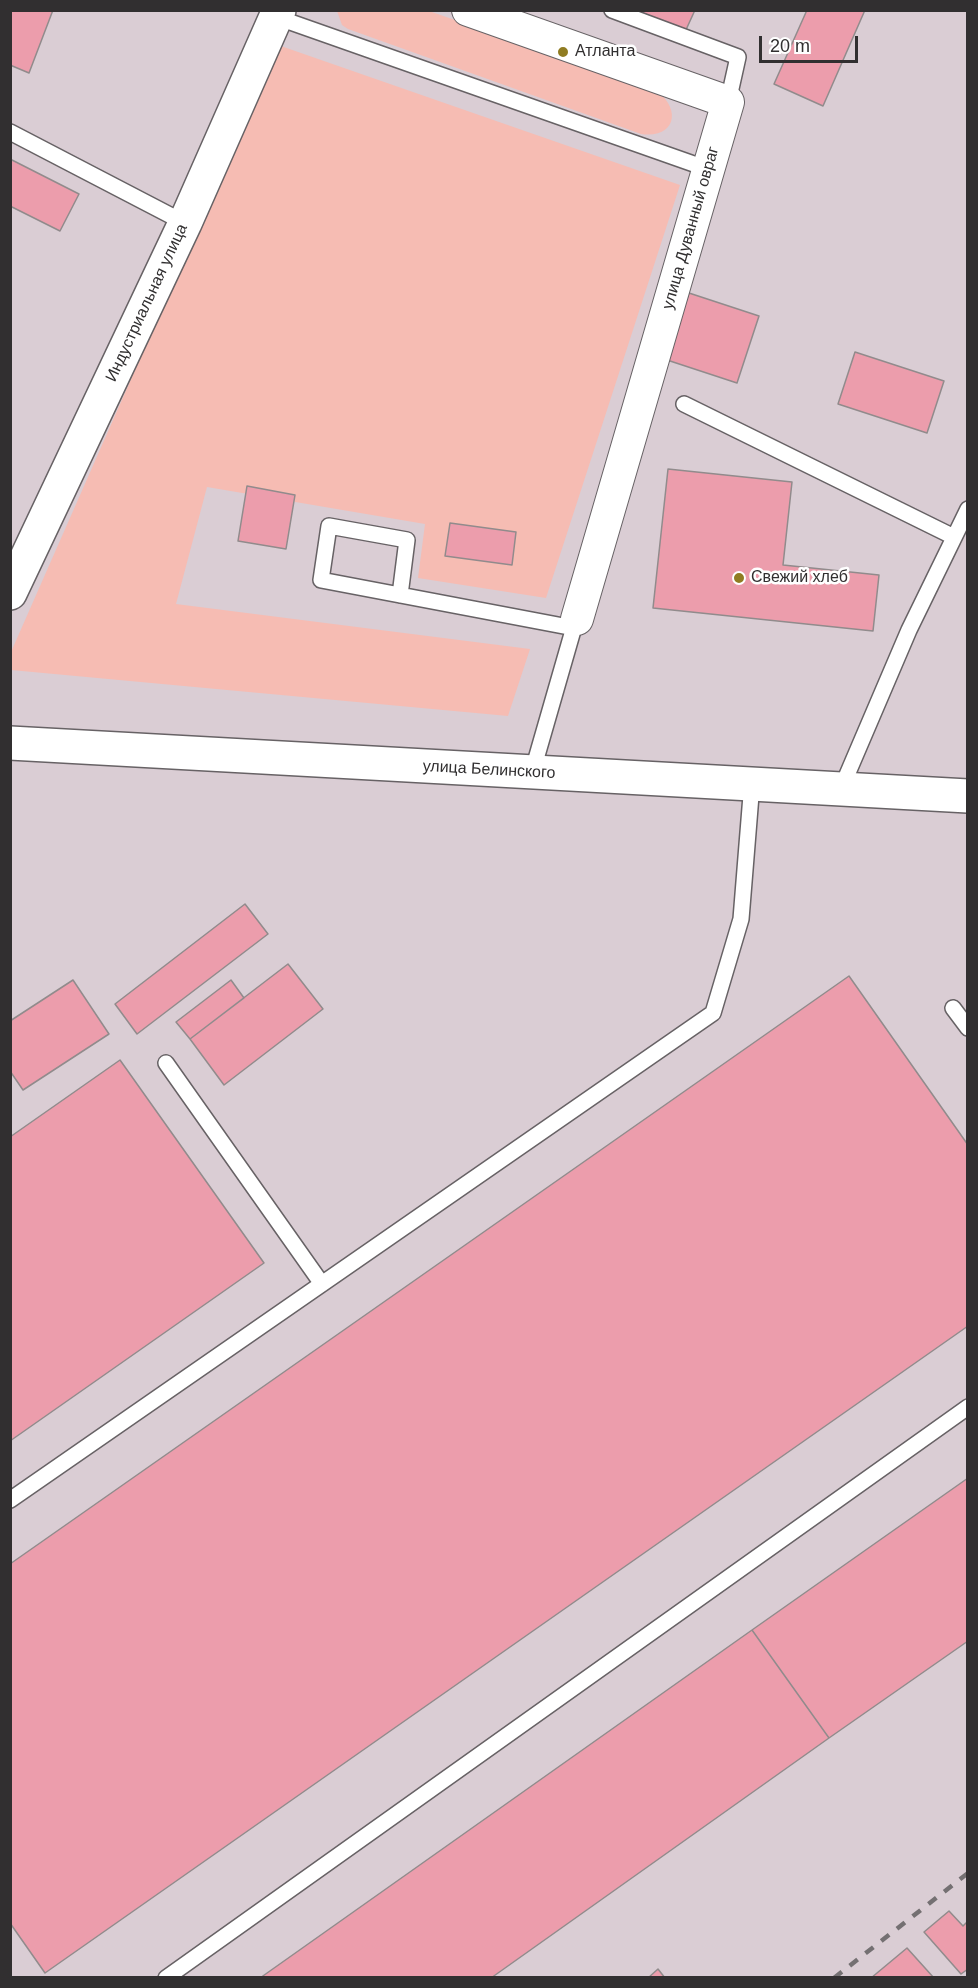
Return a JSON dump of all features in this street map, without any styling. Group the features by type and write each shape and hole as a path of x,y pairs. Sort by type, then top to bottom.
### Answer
{"street":[{"path":"492,13 728,102"},
{"name":"Индустриальная улица","path":"10,593 185,223 278,14"},
{"name":"улица Дуванный овраг","path":"575,623 728,102"},
{"name":"улица Белинского","path":"10,743 968,796"}],"lane":[{"path":"612,10 738,57 728,102"},
{"path":"278,14 708,169"},
{"path":"10,132 185,223"},
{"path":"684,404 954,537"},
{"path":"841,789 909,630 968,509"},
{"path":"400,595 407,540 329,526 321,580 400,595 575,623 532,773"},
{"path":"10,1500 713,1012 741,919 752,783"},
{"path":"953,1008 968,1028"},
{"path":"166,1063 321,1284"},
{"path":"166,1977 968,1407"}],"shaded area":[{"path":"11,11 967,11 967,1977 11,1977"},
{"path":"337,11 429,11 654,89 669,104 672,120 662,132 641,134 348,29 342,25"},
{"path":"278,45 680,185 546,598 418,578 425,524 207,487 176,604 530,649 508,716 11,670 11,652"}],"building":[{"path":"10,10 53,10 29,73 10,65"},
{"path":"636,10 695,10 685,32"},
{"path":"807,10 865,10 823,106 774,84"},
{"path":"10,159 79,194 60,231 10,206"},
{"path":"689,293 759,316 737,383 667,360"},
{"path":"855,352 944,381 927,433 838,404"},
{"path":"668,469 792,482 783,565 879,575 873,631 653,608"},
{"path":"247,486 295,495 286,549 238,541"},
{"path":"450,523 516,532 512,565 445,556"},
{"path":"245,904 268,934 137,1034 115,1004"},
{"path":"288,964 323,1009 224,1085 190,1039"},
{"path":"849,976 968,1145 968,1326 45,1973 10,1923 10,1564"},
{"path":"73,980 109,1034 23,1090 10,1071 10,1021"},
{"path":"231,980 244,998 190,1039 176,1022"},
{"path":"120,1060 264,1263 10,1441 10,1137"},
{"path":"968,1478 968,1641 829,1738 752,1630"},
{"path":"752,1630 829,1738 491,1978 260,1978"},
{"path":"949,1911 963,1926 968,1921 968,1969 961,1974 924,1932"},
{"path":"907,1948 934,1978 871,1978"},
{"path":"658,1969 665,1978 648,1978"}],"railway":[{"path":"834,1978 968,1873"}],"place":[{"name":"Атланта","path":"563,52"},
{"name":"Свежий хлеб","path":"739,578"}]}
